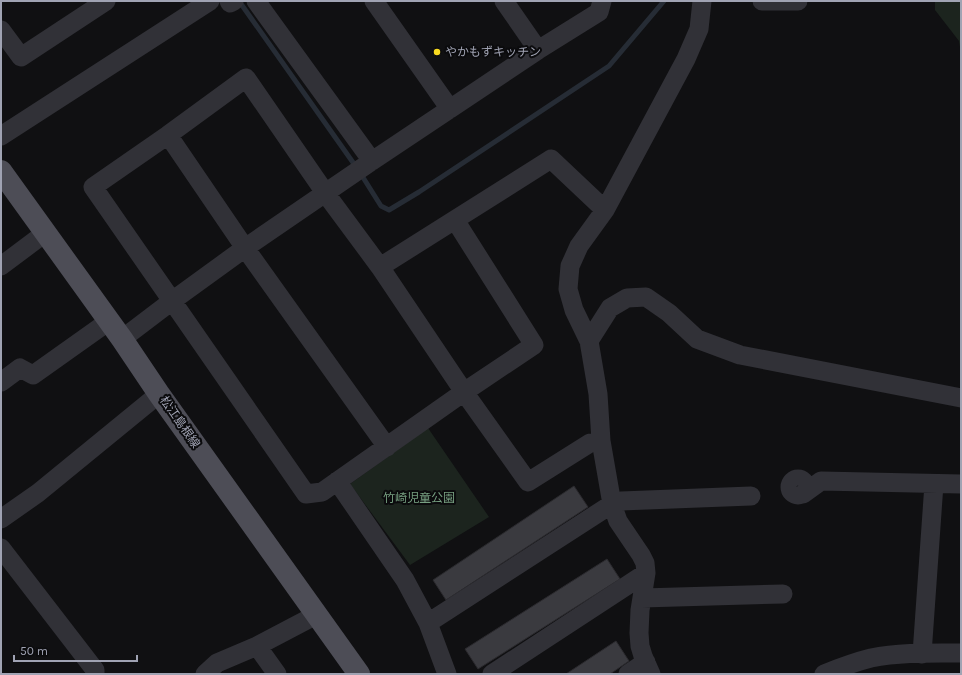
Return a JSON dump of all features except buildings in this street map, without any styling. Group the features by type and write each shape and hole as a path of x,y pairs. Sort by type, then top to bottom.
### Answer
{"main road":[{"name":"松江島根線","path":"1,171 122,339 159,394 358,674"}],"street":[{"path":"1,30 21,57 106,1"},
{"path":"1,136 210,1"},
{"path":"229,1 230,3 234,1"},
{"path":"256,1 372,161"},
{"path":"374,1 450,109"},
{"path":"504,1 538,50"},
{"path":"122,339 245,248 538,50 599,12 602,1"},
{"path":"628,674 649,668 640,646 639,633 639,621 646,573 645,562 618,521 612,504 601,441 598,394 588,341 574,310 568,289 570,266 578,246 605,210 686,59 699,29 702,1"},
{"path":"762,1 798,1"},
{"path":"455,220 534,345 464,392 322,492 306,494 93,187 168,136 246,78 326,194 380,268 464,392 528,482 590,443 601,441"},
{"path":"168,136 245,248 386,447"},
{"path":"380,268 551,159 605,210"},
{"path":"1,266 45,233"},
{"path":"588,341 610,308 627,298 646,297 669,313 697,339 740,355 961,398"},
{"path":"1,382 20,368 33,375 109,321"},
{"path":"1,519 38,493 159,394"},
{"path":"337,481 405,580 428,624 447,674"},
{"path":"803,494 821,481 961,484"},
{"path":"922,654 934,484"},
{"path":"428,624 612,504 621,501 751,496"},
{"path":"1,548 95,670 95,674"},
{"path":"492,674 646,573"},
{"path":"642,598 783,594"},
{"path":"205,674 217,663 257,646 316,615"},
{"path":"257,646 277,674"},
{"path":"824,674 871,658 894,654 961,653"}],"green space":[{"path":"935,1 961,1 961,53 959,41 935,10"},
{"name":"竹崎児童公園","path":"428,428 489,517 410,565 350,484"}],"waterway":[{"path":"239,1 359,171 381,206 389,210 419,192 609,66 664,1"}],"place":[{"name":"やかもずキッチン","path":"437,52"}]}
